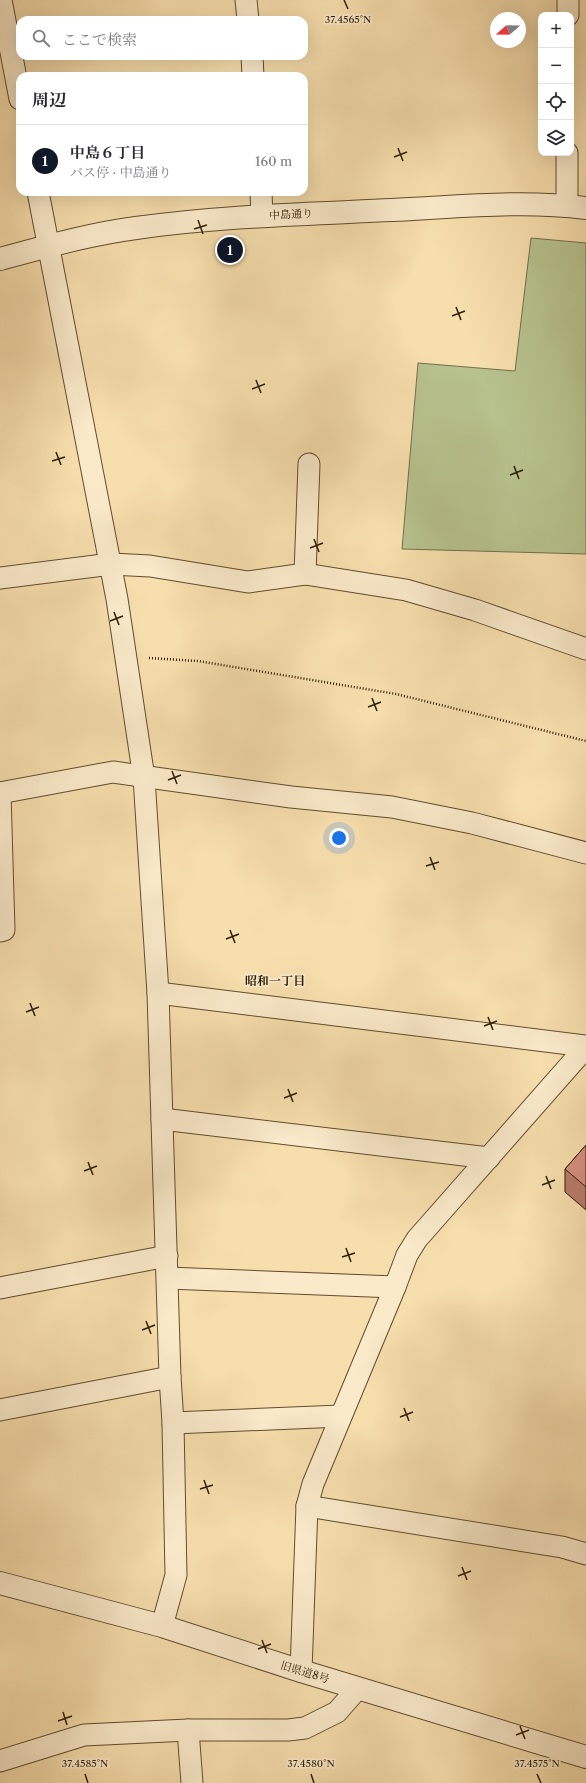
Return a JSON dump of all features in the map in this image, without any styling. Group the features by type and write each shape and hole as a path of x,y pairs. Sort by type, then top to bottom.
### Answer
{"street":[{"path":"1,0 16,78"},
{"path":"246,0 248,16"},
{"path":"568,0 568,12"},
{"path":"252,60 253,72"},
{"path":"568,156 577,207"},
{"path":"39,196 111,564 144,778 158,993 170,1377 173,1423 176,1575 162,1626"},
{"path":"261,196 262,216"},
{"name":"中島通り","path":"0,259 48,246 135,228 262,216 523,204 577,207"},
{"path":"305,574 309,464"},
{"path":"0,578 111,564 150,566 248,582 305,574 406,590 475,610 586,649"},
{"path":"0,931 4,930 0,793 113,772 144,778 291,797 392,807 472,823 586,853"},
{"path":"158,993 586,1046"},
{"path":"302,1671 307,1506 313,1484 407,1255 417,1239 586,1046"},
{"path":"162,1119 489,1158"},
{"path":"0,1288 167,1256"},
{"path":"168,1278 395,1287"},
{"path":"0,1410 170,1377"},
{"path":"173,1423 341,1416"},
{"path":"307,1506 562,1548 586,1554"},
{"name":"旧県道8号","path":"0,1583 162,1626 302,1671 586,1757"},
{"path":"0,1761 84,1735 188,1730 288,1730 305,1728 337,1712 358,1688"},
{"path":"188,1730 192,1783"}],"path":[{"path":"126,659 143,658 198,661 396,694 586,741"}],"green space":[{"path":"531,238 586,243 586,554 402,549 418,363 515,371"}],"building":[{"path":"586,1145 586,1187 565,1169"}],"place":[{"name":"中島６丁目","path":"230,250"}],"district":[{"name":"昭和一丁目","path":"275,981"}]}
